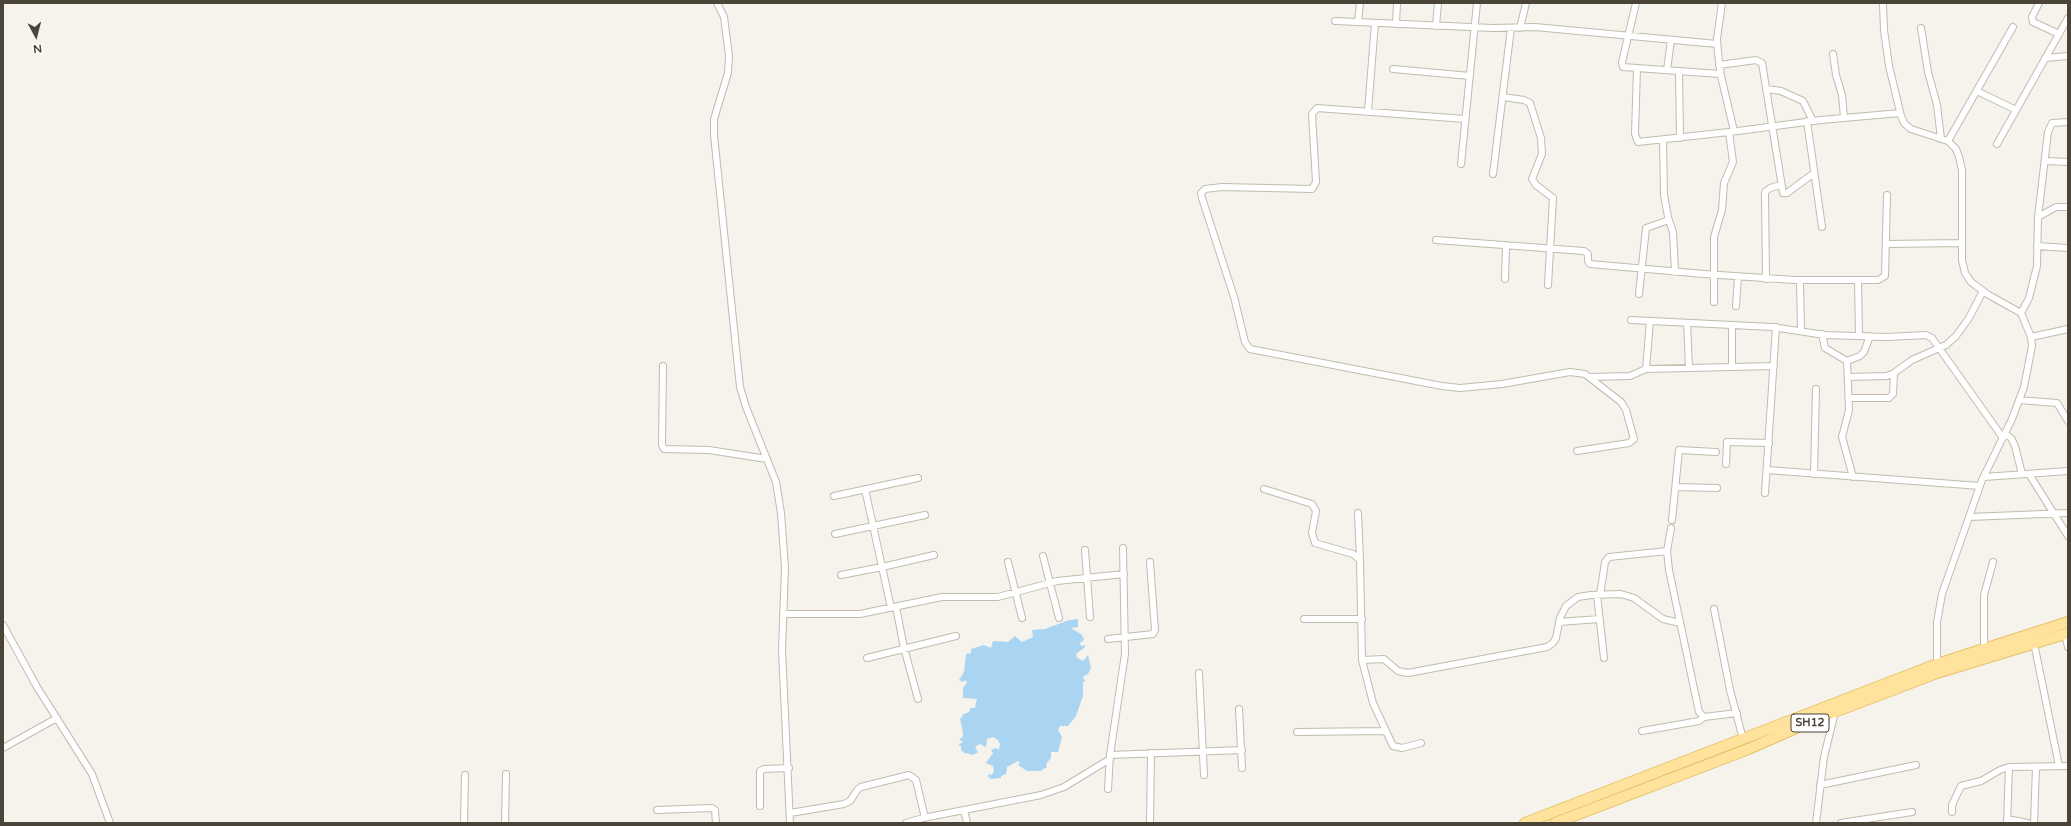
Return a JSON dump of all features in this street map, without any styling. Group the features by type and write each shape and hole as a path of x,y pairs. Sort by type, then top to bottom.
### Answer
{"main road":[{"path":"1525,823 1937,664 2068,622"},
{"name":"SH12","path":"1555,823 1746,750 1835,712 1937,673 2067,633"}],"street":[{"path":"717,3 724,17 729,56 728,73 714,119 714,135 740,387 746,407 776,482 781,513 785,568 782,650 789,768 790,823"},
{"path":"1358,22 1360,3"},
{"path":"1396,24 1398,3"},
{"path":"1436,26 1438,3"},
{"path":"1461,164 1477,3"},
{"path":"1520,28 1526,3"},
{"path":"1636,3 1622,65 1626,68 1720,74"},
{"path":"1714,302 1714,237 1722,210 1724,183 1733,162 1731,132 1720,74 1717,44 1722,3"},
{"path":"1883,3 1884,30 1889,66 1904,124 1911,129 1944,140 1956,149 1962,170 1962,260 1965,273 1971,282 1983,291 2021,313 2031,337 2031,354 2024,387 2004,436 1980,486 1942,594 1937,622 1937,664"},
{"path":"2039,3 2032,17 2033,22 2059,34"},
{"path":"1997,144 2068,18"},
{"path":"1335,21 1474,28 1535,27 1717,44"},
{"path":"1368,111 1375,23"},
{"path":"1944,140 1977,91 2013,27"},
{"path":"1494,174 1511,28"},
{"path":"1921,28 1928,72 1937,104 1944,140"},
{"path":"1667,70 1671,40"},
{"path":"1833,54 1836,75 1842,95 1844,118"},
{"path":"2045,58 2068,56"},
{"path":"1719,65 1756,60 1761,61 1783,193 1787,193 1814,173"},
{"path":"1638,68 1636,139 1642,142 1810,121 1900,113"},
{"path":"1393,69 1470,76"},
{"path":"1679,71 1680,138"},
{"path":"1766,89 1781,91 1803,101 1810,121 1814,173 1822,227"},
{"path":"1977,91 2016,110"},
{"path":"1503,97 1524,100 1530,103 1542,149 1532,179 1536,185 1552,195 1553,198 1548,285"},
{"path":"1466,119 1324,108 1314,111 1316,182 1312,189 1222,187 1205,189 1201,193 1216,247 1234,296 1247,346 1250,349 1270,353 1442,386 1460,388 1502,384 1570,372 1581,373 1589,377 1621,402 1626,410 1634,439 1629,443 1577,451"},
{"path":"2021,313 2029,298 2034,280 2038,217 2050,126 2054,123 2068,122"},
{"path":"1663,140 1664,195 1673,232 1675,272"},
{"path":"2045,161 2068,162"},
{"path":"1766,279 1765,192 1770,188 1781,185"},
{"path":"1436,240 1587,251 1590,264 1675,272 1800,280 1858,280 1884,278 1887,195"},
{"path":"2038,217 2056,207 2068,206"},
{"path":"1639,294 1640,268 1646,228 1669,220"},
{"path":"1886,244 1962,243"},
{"path":"1505,279 1506,245"},
{"path":"2037,246 2068,248"},
{"path":"1736,306 1738,277"},
{"path":"1800,280 1801,331"},
{"path":"1858,280 1859,336"},
{"path":"1848,377 1886,376 1894,373 1912,360 1940,349 1956,336 1965,324 1983,291"},
{"path":"1632,320 1776,327 1822,334 1859,336 1926,335 1932,338 2004,436 2011,438 2026,474 2068,536"},
{"path":"1646,369 1650,321"},
{"path":"1687,323 1689,368"},
{"path":"1732,325 1732,367"},
{"path":"1765,493 1776,327"},
{"path":"2031,337 2068,329"},
{"path":"1822,334 1825,348 1847,361"},
{"path":"1847,361 1860,356 1864,352 1868,347 1870,336"},
{"path":"1847,361 1850,398 1849,410 1842,437 1853,477"},
{"path":"663,366 662,445 664,449 709,450 767,459"},
{"path":"1589,377 1630,376 1646,369 1774,366"},
{"path":"1850,398 1889,398 1893,394 1894,373"},
{"path":"1814,474 1816,389"},
{"path":"2019,400 2057,403 2068,421"},
{"path":"1726,464 1727,442 1768,443"},
{"path":"1672,520 1679,450 1716,452"},
{"path":"1767,470 1980,486"},
{"path":"1984,477 2068,471"},
{"path":"834,496 918,478"},
{"path":"1676,487 1717,488"},
{"path":"865,489 882,567 918,699"},
{"path":"1264,489 1312,504 1316,511 1312,533 1315,543 1353,554 1360,560"},
{"path":"1358,513 1362,660 1373,703 1393,746 1397,749 1421,743"},
{"path":"1969,517 2068,513"},
{"path":"835,534 874,527 925,515"},
{"path":"1671,528 1667,552 1668,570 1699,712 1704,718"},
{"path":"1108,789 1110,757 1126,637 1123,548"},
{"path":"1085,550 1090,617"},
{"path":"1604,658 1598,595 1605,562 1609,556 1667,552"},
{"path":"841,575 934,555"},
{"path":"1043,556 1059,618"},
{"path":"1008,562 1022,618"},
{"path":"1108,639 1153,634 1150,562"},
{"path":"1984,648 1984,596 1986,583 1993,562"},
{"path":"783,614 860,614 942,597 992,598 1016,593 1049,583 1124,574"},
{"path":"1362,660 1384,659 1398,671 1408,673 1547,647 1554,643 1559,622 1566,606 1578,597 1621,594 1634,598 1663,619 1680,623"},
{"path":"1714,609 1730,690 1743,739"},
{"path":"1304,618 1362,619"},
{"path":"1559,622 1600,618"},
{"path":"3,625 57,718 92,774 110,823"},
{"path":"2067,633 2068,647"},
{"path":"867,658 956,636"},
{"path":"2034,643 2059,766"},
{"path":"1199,673 1204,775"},
{"path":"1239,709 1242,768"},
{"path":"1816,823 1824,757 1835,712"},
{"path":"1642,731 1736,713"},
{"path":"3,748 57,718"},
{"path":"1297,732 1385,731"},
{"path":"906,823 1051,792 1064,787 1110,757 1151,753 1242,750"},
{"path":"1150,823 1151,753"},
{"path":"1820,786 1916,765"},
{"path":"1952,812 1952,805 1961,786 1981,781 2000,770 2009,767 2068,766"},
{"path":"2009,767 2007,821 2028,823"},
{"path":"2034,823 2036,767"},
{"path":"760,806 760,771 764,769 789,768"},
{"path":"505,823 506,774"},
{"path":"464,823 465,775"},
{"path":"790,813 848,802 861,787 909,775 916,780 923,820"},
{"path":"657,810 712,808 715,810 716,823"},
{"path":"964,810 967,823"},
{"path":"1841,823 1912,812"}],"water":[{"path":"1078,619 1078,627 1071,628 1082,635 1084,640 1080,643 1081,646 1085,645 1085,647 1076,654 1077,658 1083,661 1088,655 1091,668 1083,679 1086,680 1083,682 1083,696 1076,716 1068,726 1060,726 1058,730 1062,737 1058,752 1051,752 1051,758 1046,764 1047,767 1040,771 1027,771 1018,765 1020,763 1018,761 1007,767 1006,774 1001,776 1001,778 991,779 988,777 989,774 992,775 994,771 993,766 986,763 993,753 991,750 996,748 999,750 1000,744 998,740 993,737 987,739 986,747 980,744 975,747 978,752 973,755 965,754 961,750 961,746 958,745 963,742 959,739 963,737 960,719 963,716 962,715 969,712 971,708 975,708 977,699 963,698 963,688 967,682 965,680 963,682 959,680 964,672 966,654 971,653 971,649 984,645 991,648 993,641 1008,642 1015,636 1022,642 1033,637 1032,630 1045,629 1069,620"}]}
